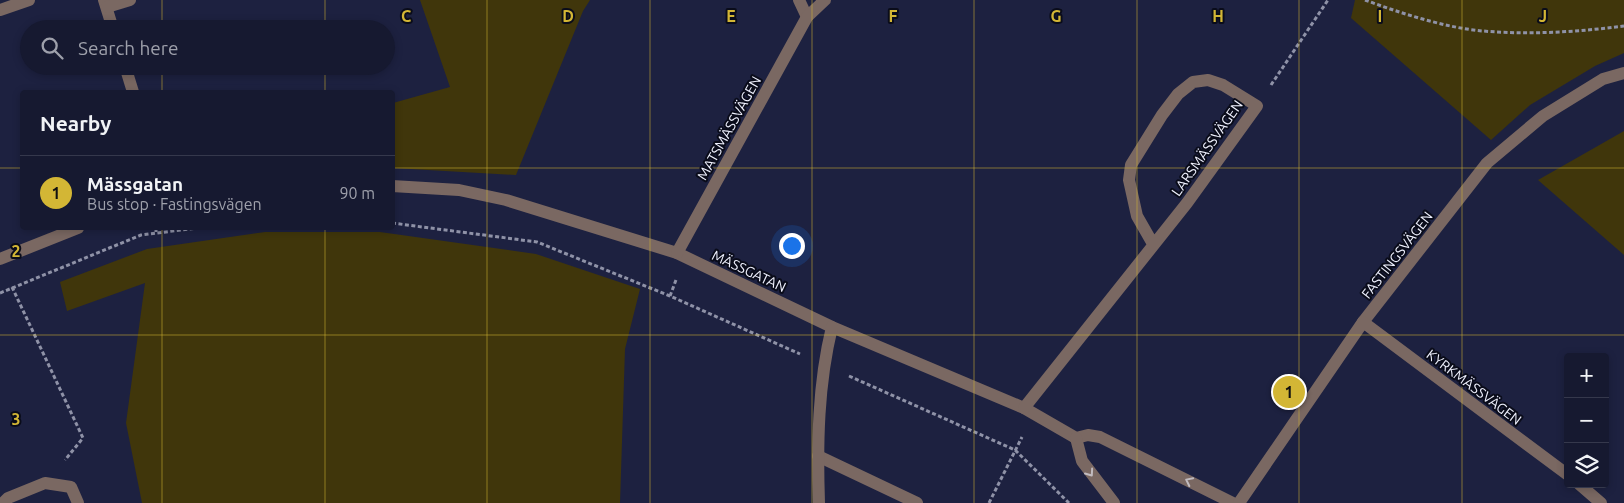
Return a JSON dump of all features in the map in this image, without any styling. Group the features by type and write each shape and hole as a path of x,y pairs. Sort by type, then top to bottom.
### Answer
{"street":[{"path":"0,10 29,0"},
{"path":"110,20 105,4 130,0"},
{"path":"799,0 808,17"},
{"name":"MATSMÄSSVÄGEN","path":"677,253 808,17 825,0"},
{"name":"FASTINGSVÄGEN","path":"1239,503 1363,322 1487,163 1543,116 1603,79 1624,73"},
{"path":"128,75 132,90"},
{"name":"LARSMÄSSVÄGEN","path":"1030,411 1257,106 1223,85 1208,80 1193,82 1178,94 1162,115 1131,165 1129,180 1137,216 1153,244"},
{"name":"MÄSSGATAN","path":"395,186 459,190 506,200 677,253 832,326 1030,411 1076,438"},
{"path":"0,259 73,230"},
{"name":"KYRKMÄSSVÄGEN","path":"1363,322 1564,472"},
{"path":"819,503 818,456 823,364 832,326"},
{"path":"1114,503 1082,461 1076,438 1088,435 1100,437 1233,503"},
{"path":"818,456 917,503"},
{"path":"3,503 8,498 45,483 71,487 78,503"},
{"path":"1584,488 1601,503"}],"path":[{"path":"1257,106 1328,0"},
{"path":"1365,0 1404,14 1482,31 1587,31 1624,26"},
{"path":"395,223 537,242 670,296 1015,450 1069,503"},
{"path":"0,293 141,235 181,230"},
{"path":"12,287 83,438 45,483"},
{"path":"989,503 1015,450 1030,411"}],"shaded area":[{"path":"420,0 590,0 583,11 516,175 395,168 395,102 450,87"},
{"path":"1355,0 1624,0 1624,53 1595,66 1530,105 1491,140 1351,18"},
{"path":"1624,131 1624,255 1538,180"},
{"path":"265,232 380,232 536,254 640,289 625,349 620,503 142,503 126,423 145,283 67,311 60,282 147,249"}],"place":[{"name":"Mässgatan","path":"1289,392"}]}
